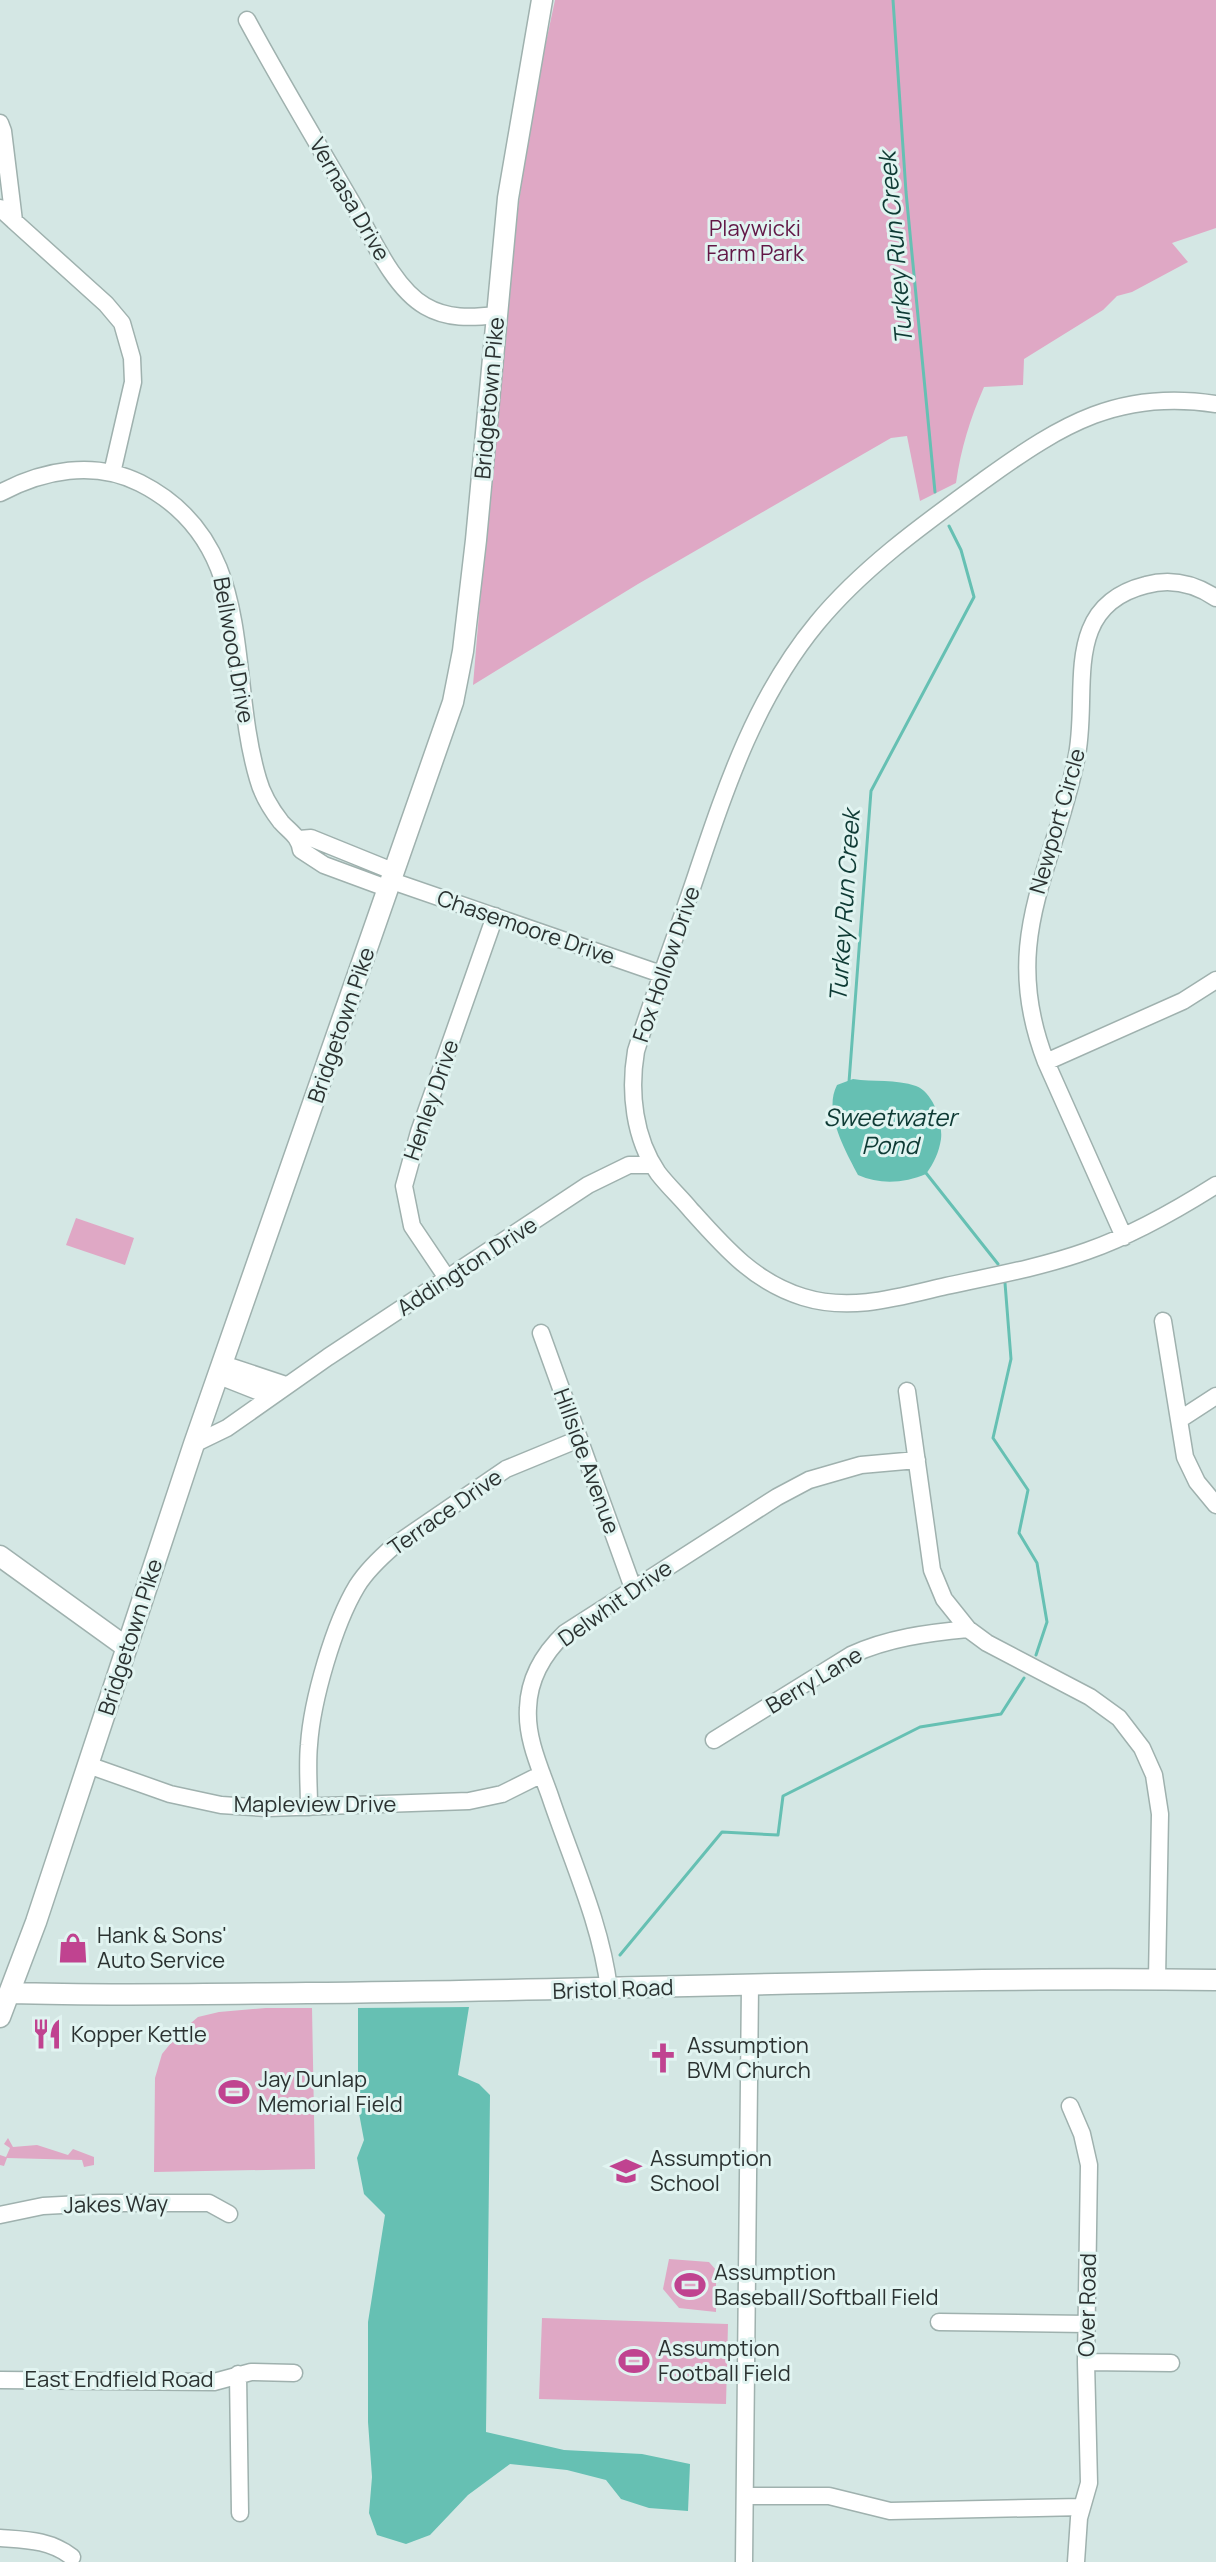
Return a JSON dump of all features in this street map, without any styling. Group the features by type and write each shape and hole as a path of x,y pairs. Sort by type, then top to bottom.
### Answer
{"main road":[{"name":"Bridgetown Pike","path":"0,2017 88,1765 194,1444 453,702 463,651 508,198 542,0"},
{"path":"0,1556 126,1647"},
{"name":"Bristol Road","path":"10,1993 120,1995 1216,1980"}],"street":[{"name":"Vernasa Drive","path":"247,20 382,255 408,291 425,306 440,313 470,318 496,315"},
{"path":"0,123 14,221"},
{"path":"0,208 106,304 122,323 132,358 133,382 112,473"},
{"name":"Fox Hollow Drive","path":"1216,404 1153,401 1122,406 1058,429 928,523 877,563 832,605 783,669 740,749 636,1051 632,1091 637,1125 653,1165 727,1251 753,1273 783,1290 828,1302 859,1303 900,1297 1052,1263 1124,1237 1216,1185"},
{"name":"Bellwood Drive","path":"0,493 40,475 95,470 130,478 166,498 194,524 222,571 230,604 247,726 258,778 271,808 299,839 301,850 318,862 392,881"},
{"name":"Newport Circle","path":"1124,1237 1046,1062 1030,1010 1026,976 1027,941 1032,909 1076,763 1082,721 1081,678 1085,641 1094,622 1106,606 1136,587 1153,583 1181,583 1216,598"},
{"name":"Chasemoore Drive","path":"392,881 661,974"},
{"name":"Henley Drive","path":"447,1278 412,1226 404,1186 419,1132 495,916"},
{"path":"1046,1062 1183,1001 1216,980"},
{"name":"Addington Drive","path":"194,1444 227,1428 588,1185 629,1165 653,1165"},
{"path":"1163,1321 1190,1470 1216,1505"},
{"name":"Hillside Avenue","path":"541,1333 633,1588"},
{"name":"Addington Drive","path":"221,1370 262,1393 288,1385"},
{"path":"907,1391 932,1570 944,1599 968,1629 987,1643 1090,1697 1119,1718 1142,1748 1154,1775 1160,1814 1157,1979"},
{"path":"1179,1420 1216,1396"},
{"name":"Terrace Drive","path":"309,1807 308,1748 314,1705 345,1609 358,1583 395,1545 506,1469 579,1439"},
{"name":"Delwhit Drive","path":"609,1989 602,1949 542,1774 528,1723 529,1694 539,1667 565,1633 777,1497 809,1480 861,1465 917,1460"},
{"name":"Berry Lane","path":"714,1740 851,1655 874,1644 930,1632 968,1629"},
{"name":"Mapleview Drive","path":"88,1765 170,1794 221,1805 309,1807 469,1801 502,1794 542,1774"},
{"path":"744,2562 750,1985"},
{"name":"Over Road","path":"1070,2106 1082,2134 1089,2165 1086,2362 1089,2473 1076,2536 1076,2562"},
{"name":"Jakes Way","path":"0,2215 43,2206 100,2203 209,2203 229,2214"},
{"path":"939,2322 1087,2324"},
{"path":"1086,2362 1171,2363"},
{"name":"East Endfield Road","path":"0,2380 214,2382 238,2374 294,2373"},
{"name":"East Endfield Road","path":"238,2374 240,2513"},
{"path":"745,2496 829,2496 890,2511 1082,2507"},
{"path":"0,2538 37,2540 72,2557"}],"green space":[{"name":"Playwicki Farm Park","path":"555,0 1216,0 1216,228 1172,243 1188,262 1132,292 1117,296 1103,310 1024,359 1023,385 984,387 967,434 956,483 920,501 907,436 891,438 638,584 473,685 505,303 532,108"},
{"path":"76,1218 134,1238 125,1265 66,1245"},
{"name":"Jay Dunlap Memorial Field","path":"266,2008 312,2008 315,2169 154,2172 155,2078 162,2054 179,2033 198,2017"},
{"path":"8,2138 13,2147 37,2145 68,2155 73,2149 94,2157 94,2165 84,2167 82,2160 7,2158 4,2166 0,2165 0,2155 6,2157 10,2148 4,2144"},
{"name":"Assumption Baseball/Softball Field","path":"669,2259 709,2262 716,2270 716,2312 679,2308 663,2289"},
{"name":"Assumption Football Field","path":"542,2318 728,2324 726,2404 539,2399"}],"water":[{"name":"Sweetwater Pond","path":"853,1079 908,1084 927,1094 936,1108 941,1139 934,1162 926,1174 892,1182 858,1175 837,1131 833,1107 837,1085"},
{"path":"469,2007 458,2075 479,2084 490,2095 486,2432 564,2450 642,2454 690,2464 688,2511 649,2508 621,2499 606,2480 567,2470 510,2464 468,2495 430,2535 406,2544 377,2535 369,2513 372,2477 368,2422 368,2322 385,2215 364,2194 357,2158 364,2140 358,2108 358,2008"}],"waterway":[{"name":"Turkey Run Creek","path":"893,0 906,192 935,492"},
{"name":"Turkey Run Creek","path":"849,1082 871,791 974,597 961,550 949,526"},
{"name":"Turkey Run Creek","path":"926,1173 998,1264"},
{"name":"Turkey Run Creek","path":"1005,1283 1011,1359 993,1438 1028,1490 1019,1533 1037,1563 1047,1622 1036,1655"},
{"name":"Turkey Run Creek","path":"620,1955 722,1832 778,1835 783,1796 920,1727 1001,1714 1024,1678"}],"place":[{"name":"Hank & Sons' Auto Service","path":"73,1948"},
{"name":"Kopper Kettle","path":"47,2034"},
{"name":"Assumption BVM Church","path":"663,2058"},
{"name":"Jay Dunlap Memorial Field","path":"234,2092"},
{"name":"Assumption School","path":"626,2171"},
{"name":"Assumption Baseball/Softball Field","path":"690,2285"},
{"name":"Assumption Football Field","path":"634,2361"}]}
